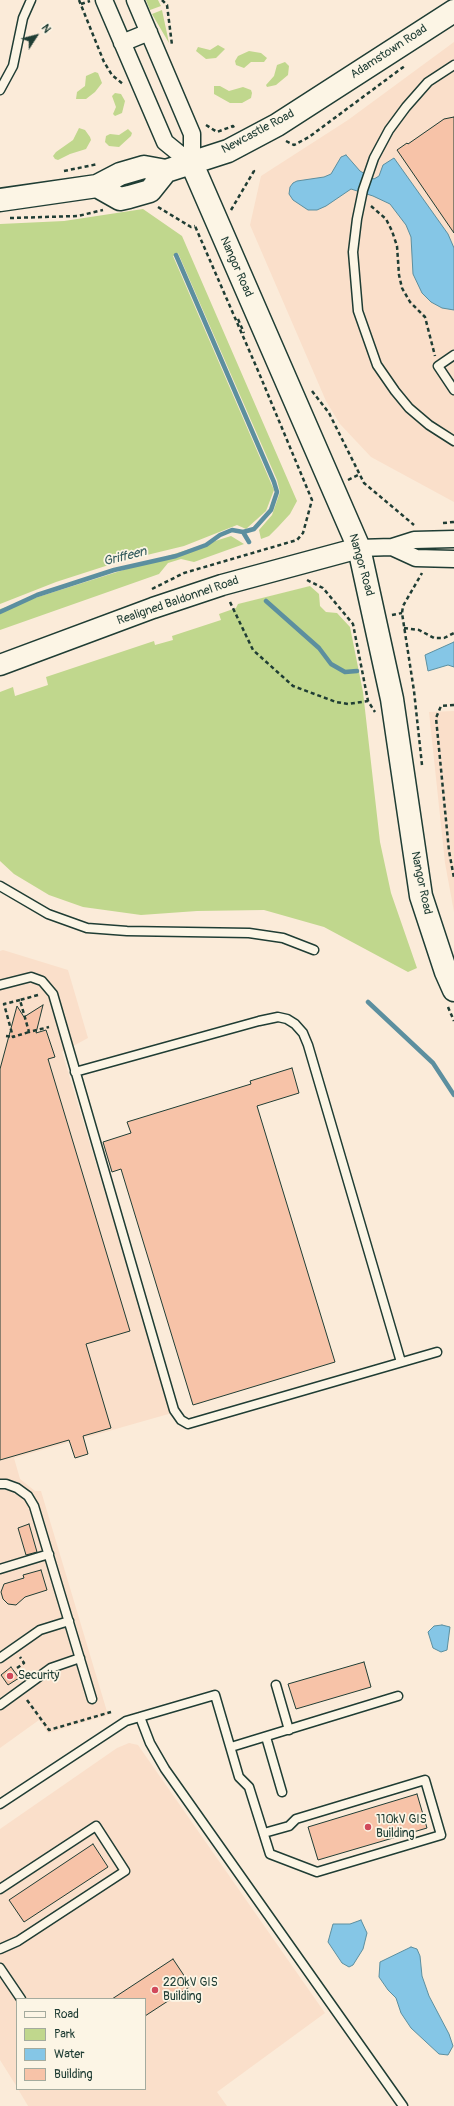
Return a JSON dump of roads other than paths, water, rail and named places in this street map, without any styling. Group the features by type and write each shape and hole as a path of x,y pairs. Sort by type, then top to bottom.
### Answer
{"main road":[{"name":"Adamstown Road","path":"325,94 454,11"},
{"name":"Newcastle Road","path":"4,209 97,186 124,173 144,168 166,170 192,164 228,151 277,125 325,94"},
{"name":"Nangor Road","path":"192,164 359,548 392,699 421,896 446,972 454,990"},
{"path":"97,186 120,199 150,191 166,170"}],"street":[{"path":"104,0 165,142 192,164"},
{"path":"135,0 192,134 192,164"},
{"path":"122,43 149,32"},
{"path":"359,548 392,547 414,540 454,538"},
{"path":"392,547 416,558 454,559"},
{"name":"Realigned Baldonnel Road","path":"0,664 152,608 222,585 359,548"}],"lane":[{"path":"0,90 13,66 23,18 31,0"},
{"path":"454,65 428,82 413,98 393,124 374,158 360,200 353,252 358,311 372,354 383,374 409,408 429,425 454,441"},
{"path":"454,355 438,366 454,390"},
{"path":"0,886 48,914 87,928 127,931 249,933 283,938 314,950"},
{"path":"0,985 31,977 37,978 46,985 53,994 166,1386 174,1410 182,1420 188,1424 437,1352"},
{"path":"76,1072 259,1020 278,1016 296,1024 303,1033 308,1045 401,1362"},
{"path":"0,1484 6,1484 17,1488 28,1496 34,1506 92,1699"},
{"path":"0,1569 49,1554"},
{"path":"0,1658 40,1630 69,1621"},
{"path":"0,1705 51,1668 80,1658"},
{"path":"276,1685 289,1730"},
{"path":"0,1804 126,1721 215,1695 239,1777 249,1788 270,1854 317,1872 442,1835 425,1780 296,1819 289,1826 264,1833"},
{"path":"230,1747 398,1696"},
{"path":"140,1717 150,1743 165,1769 403,2106"},
{"path":"266,1737 282,1792"},
{"path":"0,1889 96,1826 125,1871 18,1941 0,1949"},
{"path":"0,1968 20,1998"}],"water":[{"path":"346,155 360,171 374,179 379,176 383,165 394,158 448,234 454,248 454,310 442,308 431,302 422,293 413,274 411,237 406,225 390,204 373,196 351,189 326,206 317,210 308,210 293,200 289,194 290,187 293,183 297,181 324,177 331,174 341,157"},
{"path":"454,642 454,667 448,665 428,671 425,655"},
{"path":"442,1625 450,1627 447,1650 441,1652 433,1648 428,1632 434,1626"},
{"path":"361,1920 367,1933 363,1949 353,1965 349,1967 342,1963 328,1942 333,1924 350,1924"},
{"path":"411,1947 417,1949 420,1956 422,1976 429,1996 449,2034 453,2046 448,2055 439,2054 411,2028 401,2013 396,1998 379,1977 380,1962"}],"waterway":[{"path":"176,255 277,492 271,510 254,529 243,532"},
{"name":"Griffeen","path":"0,612 37,595 114,570 176,556 206,545 220,535 232,530 243,532 249,542"},
{"name":"Griffeen","path":"266,601 319,648 331,664 345,672 357,671"},
{"path":"368,1002 433,1063 454,1095"}],"place":[{"name":"Security","path":"10,1676"},
{"name":"110kV GIS Building","path":"368,1827"},
{"name":"220kV GIS Building","path":"155,1990"}]}
